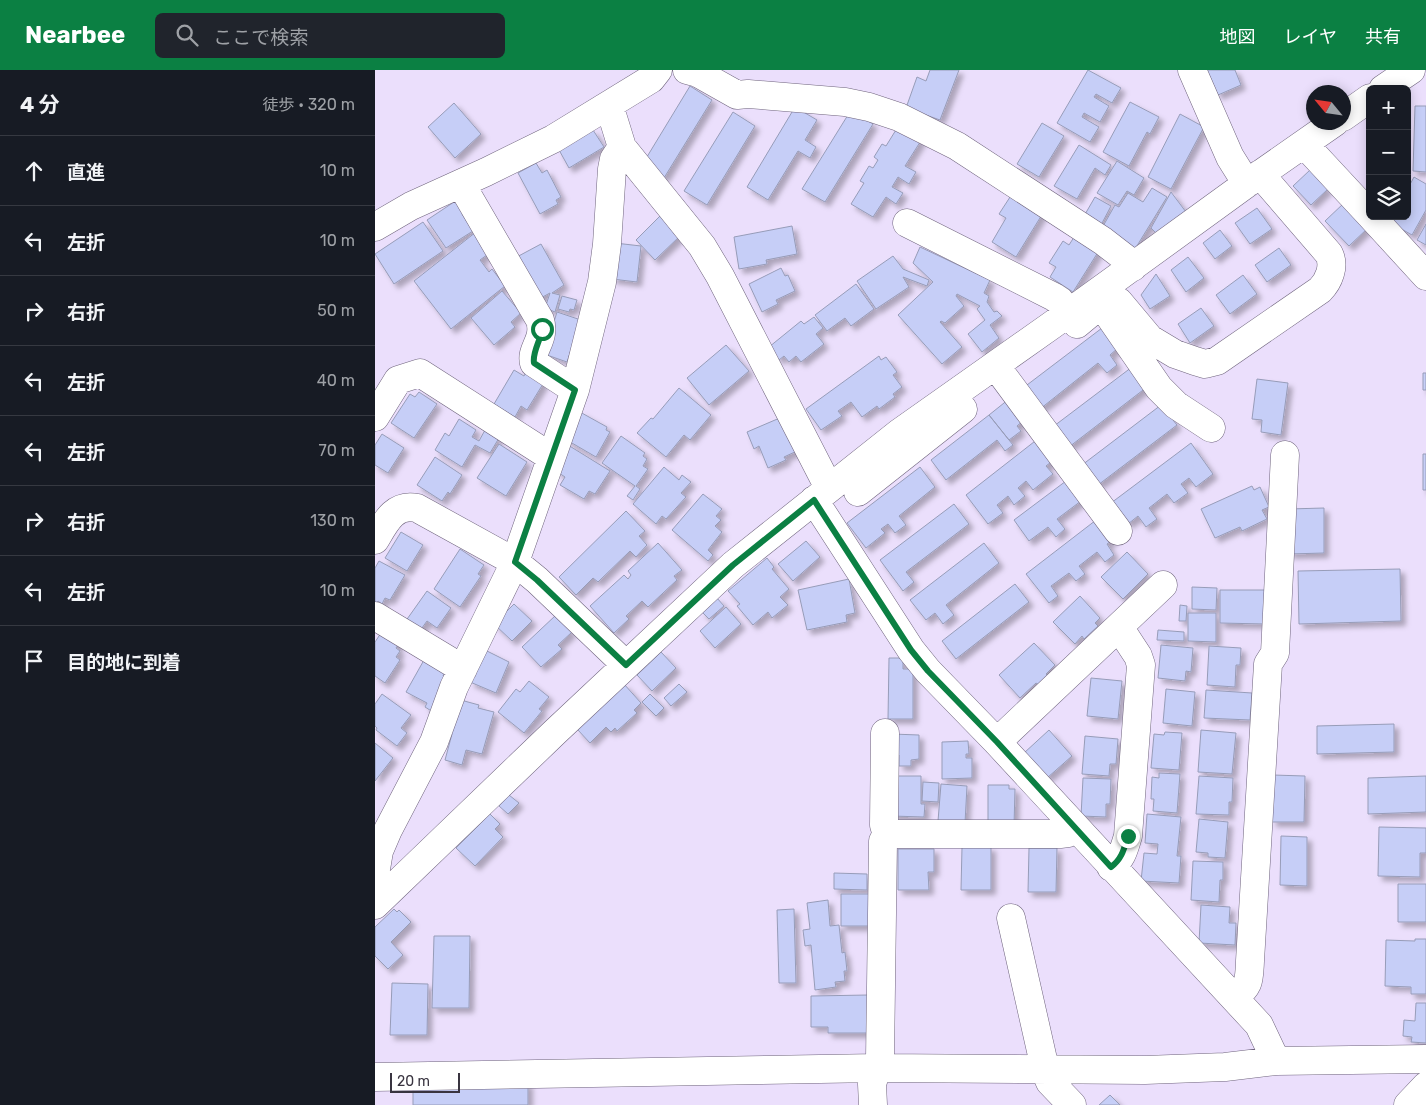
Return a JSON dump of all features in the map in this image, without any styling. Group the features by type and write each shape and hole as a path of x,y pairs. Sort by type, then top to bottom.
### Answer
{"street":[{"path":"375,227 411,206 553,139 609,106 654,74 677,70"},
{"path":"687,70 698,73 737,95 748,94 845,102 869,107 917,124 957,146 1103,241 1116,250 1133,267"},
{"path":"1105,285 1150,339 1175,354 1205,364 1217,361 1320,290 1327,283 1333,262 1329,254 1255,178 1240,173 1230,157 1192,70"},
{"path":"1389,85 1411,70"},
{"path":"1351,111 1366,101"},
{"path":"609,106 622,147 702,246 720,276 822,494 911,650 928,671 997,742 1259,1025 1276,1061"},
{"path":"858,492 1069,312 1324,130"},
{"path":"1304,144 1366,212"},
{"path":"375,875 379,851 388,830 434,742 454,687 515,562 575,390 602,282 607,244 612,168 614,159 622,147"},
{"path":"461,184 540,320 542,336 533,358 534,363 575,390"},
{"path":"1374,220 1426,276"},
{"path":"907,223 1054,297 1069,312"},
{"path":"376,900 733,565 899,433 1000,371 1024,368 1101,304 1159,388 1176,405 1211,428"},
{"path":"1000,371 1118,531"},
{"path":"375,417 398,380 420,373 551,456"},
{"path":"1234,998 1246,988 1250,970 1268,664 1275,653 1285,455"},
{"path":"375,540 392,515 403,507 417,508 515,562 537,580 626,665"},
{"path":"997,742 1163,585"},
{"path":"375,616 463,669"},
{"path":"1111,867 1117,862 1123,852 1128,836 1141,665 1138,656 1119,627"},
{"path":"885,733 884,825 887,835"},
{"path":"873,1105 872,1084 880,1059 883,841 887,835 1060,834 1076,829"},
{"path":"1011,918 1046,1070 1051,1082 1072,1105"},
{"path":"375,1077 877,1068 1145,1070 1225,1067 1276,1061 1426,1059"},
{"path":"1408,1105 1426,1086"}],"building":[{"path":"930,70 959,70 940,120 906,108 917,77 926,81"},
{"path":"1088,70 1121,88 1112,103 1096,94 1094,97 1109,106 1100,122 1084,113 1082,117 1099,127 1090,142 1057,123"},
{"path":"1207,70 1235,70 1241,85 1218,95"},
{"path":"690,86 712,100 664,178 642,165"},
{"path":"1130,102 1159,117 1150,134 1147,132 1129,166 1103,152"},
{"path":"454,103 481,134 455,158 428,127"},
{"path":"1415,106 1426,106 1426,172 1413,171"},
{"path":"795,107 817,120 805,140 816,147 810,158 798,151 768,200 747,187"},
{"path":"851,110 873,124 825,202 802,189"},
{"path":"733,112 755,126 707,205 684,191"},
{"path":"1180,114 1204,127 1171,189 1148,177"},
{"path":"1042,123 1064,136 1039,177 1017,164"},
{"path":"899,125 922,139 905,166 916,172 909,184 898,177 892,187 903,193 896,204 886,197 873,217 851,204 864,183 860,181 869,166 873,168 878,160 874,157 882,144 886,146"},
{"path":"593,130 604,147 569,168 559,150"},
{"path":"1079,145 1111,165 1105,175 1095,168 1077,199 1054,186"},
{"path":"1117,161 1144,178 1134,195 1127,191 1118,205 1097,193"},
{"path":"536,163 542,173 547,170 561,197 556,200 558,204 540,214 518,173"},
{"path":"1310,170 1328,189 1311,205 1293,186"},
{"path":"1414,177 1426,184 1426,210 1412,235 1389,222 1390,220 1411,220 1411,183"},
{"path":"1152,188 1167,197 1135,249 1102,228 1115,205 1119,207 1128,193 1143,202"},
{"path":"1171,192 1186,212 1157,234 1151,228"},
{"path":"1012,194 1043,213 1016,257 992,242 1006,218 999,214"},
{"path":"1095,197 1111,206 1101,225 1084,216"},
{"path":"457,200 465,212 462,214 473,231 446,248 427,220"},
{"path":"1344,203 1368,228 1349,246 1325,221"},
{"path":"1257,208 1272,229 1250,244 1235,223"},
{"path":"661,215 681,235 655,260 636,240"},
{"path":"423,222 443,251 394,284 375,254"},
{"path":"1426,224 1426,245 1417,240"},
{"path":"792,226 797,254 766,260 767,264 739,269 734,237"},
{"path":"1220,230 1232,246 1215,259 1203,243"},
{"path":"476,232 491,252 480,260 489,272 492,269 505,286 451,329 414,281"},
{"path":"1076,234 1100,249 1073,292 1050,277 1056,267 1049,263 1063,241 1069,245"},
{"path":"615,243 641,246 637,282 612,279"},
{"path":"541,244 564,285 552,293 560,295 555,312 545,308 550,293 537,300 513,259"},
{"path":"920,247 990,280 984,293 989,296 987,302 994,312 997,311 1002,316 990,325 999,338 982,352 968,334 985,320 977,309 980,306 957,294 956,296 964,306 945,323 940,322 962,347 942,364 898,315 933,282 913,263"},
{"path":"1279,248 1291,265 1267,282 1255,265"},
{"path":"893,256 903,269 929,280 927,286 903,277 909,287 876,309 857,281"},
{"path":"1188,257 1204,278 1186,292 1171,270"},
{"path":"781,268 785,276 788,275 795,291 776,300 778,304 762,312 749,284"},
{"path":"1156,274 1170,296 1150,309 1141,295"},
{"path":"1243,275 1257,294 1230,314 1216,295"},
{"path":"856,284 874,309 851,326 845,318 827,331 815,315"},
{"path":"502,291 521,313 511,322 515,327 494,345 471,318"},
{"path":"562,296 577,300 574,310 570,309 569,312 558,309"},
{"path":"1201,308 1214,326 1190,343 1178,324"},
{"path":"557,312 581,320 567,362 544,354"},
{"path":"814,317 823,328 816,334 824,344 801,362 796,356 789,362 784,356 779,360 769,347 801,321 804,324"},
{"path":"1102,328 1118,348 1110,355 1117,365 1107,373 1098,363 1040,409 1023,388"},
{"path":"726,345 749,371 709,405 687,378"},
{"path":"879,356 881,360 886,357 897,372 893,375 902,387 893,394 895,397 879,409 877,406 862,417 851,402 838,411 842,416 821,430 806,409"},
{"path":"1132,367 1147,387 1069,447 1054,426"},
{"path":"528,368 546,379 527,410 521,406 515,417 494,404 514,370 524,376"},
{"path":"1423,373 1426,373 1426,390 1423,390"},
{"path":"1257,379 1288,383 1281,435 1261,432 1262,420 1252,419"},
{"path":"679,388 711,415 690,440 684,435 666,457 637,433 651,418 653,419"},
{"path":"419,392 437,404 414,438 391,423 410,394 415,397"},
{"path":"1009,399 1025,419 1017,426 1021,431 1009,440 989,415"},
{"path":"1161,405 1177,425 1098,485 1082,465"},
{"path":"580,412 607,427 606,430 610,432 596,457 565,439"},
{"path":"989,415 1013,445 1005,451 997,440 946,480 931,460"},
{"path":"782,417 797,451 784,457 786,460 768,468 759,446 754,449 747,432"},
{"path":"459,419 476,430 472,437 479,441 485,430 499,438 490,453 475,445 462,467 435,450 445,433 449,436"},
{"path":"382,434 404,448 388,473 375,465 375,445"},
{"path":"621,436 645,453 643,456 647,459 643,466 648,469 636,486 640,489 633,500 627,496 635,486 602,463"},
{"path":"1039,438 1055,459 1046,466 1053,474 1033,490 1026,481 1018,488 1025,496 1014,505 1008,496 997,505 1003,513 988,524 966,495"},
{"path":"1191,443 1213,474 1196,487 1189,478 1181,484 1188,493 1174,503 1167,494 1149,508 1157,519 1146,527 1138,516 1128,524 1111,503"},
{"path":"499,444 527,462 506,496 477,478"},
{"path":"568,445 610,471 595,494 589,491 584,499 560,485 565,477 556,471"},
{"path":"1423,454 1426,454 1426,490 1423,490"},
{"path":"435,457 462,475 450,494 448,492 442,501 417,485"},
{"path":"664,467 679,480 682,475 691,482 681,493 686,497 666,519 662,516 656,524 633,504"},
{"path":"920,467 935,487 899,516 906,525 895,533 888,524 881,529 885,533 866,548 847,523"},
{"path":"1070,478 1085,498 1057,519 1065,529 1056,537 1048,527 1029,541 1014,520"},
{"path":"1252,486 1254,490 1260,487 1269,507 1262,510 1267,519 1242,531 1240,527 1215,538 1201,509"},
{"path":"703,494 722,509 716,516 721,520 715,526 722,532 708,550 713,555 708,561 672,530"},
{"path":"954,504 969,524 906,572 914,582 903,591 880,560"},
{"path":"1324,508 1324,553 1289,554 1288,509"},
{"path":"626,511 645,531 639,536 647,545 636,557 630,551 598,582 593,578 576,595 559,577"},
{"path":"1100,517 1115,538 1107,544 1114,555 1105,562 1097,552 1079,566 1085,574 1076,581 1069,573 1051,586 1058,596 1049,603 1026,574"},
{"path":"401,532 423,545 407,571 385,558"},
{"path":"806,541 820,557 793,581 778,564"},
{"path":"658,543 682,570 674,576 677,580 648,607 642,601 626,616 629,619 614,633 590,606 624,575 628,579 631,575 628,571"},
{"path":"984,543 999,563 946,605 954,615 943,624 935,613 926,620 910,600"},
{"path":"460,549 484,565 478,574 481,576 460,607 434,589"},
{"path":"1127,552 1148,574 1123,599 1101,577"},
{"path":"767,558 774,567 772,569 789,589 780,597 788,605 772,618 768,612 753,625 737,606 740,604 728,591"},
{"path":"379,561 405,575 390,600 385,598 382,604 378,601 375,606 375,568"},
{"path":"1400,569 1401,621 1299,624 1298,571"},
{"path":"849,579 855,613 846,615 847,622 807,630 798,590"},
{"path":"1015,584 1029,602 956,659 942,641"},
{"path":"1192,587 1217,588 1216,610 1192,609"},
{"path":"1220,590 1266,590 1265,624 1220,623"},
{"path":"427,591 451,608 437,628 427,621 419,632 405,622"},
{"path":"1080,596 1100,618 1095,623 1098,626 1084,639 1082,636 1075,644 1053,622"},
{"path":"717,598 724,606 709,619 701,611"},
{"path":"514,604 532,621 512,641 494,624"},
{"path":"1180,605 1187,606 1186,621 1179,621"},
{"path":"726,607 741,624 715,648 700,631"},
{"path":"1188,613 1216,613 1216,642 1188,641"},
{"path":"556,615 572,632 558,645 562,649 541,667 522,647"},
{"path":"383,630 400,642 396,648 400,651 396,657 400,660 385,683 375,676 375,642"},
{"path":"1158,630 1184,632 1184,641 1157,640"},
{"path":"1034,643 1055,665 1039,685 1036,683 1020,698 999,675"},
{"path":"1161,645 1193,648 1191,672 1186,671 1185,681 1158,678"},
{"path":"1209,646 1241,648 1240,665 1236,665 1235,687 1207,685"},
{"path":"485,650 509,662 496,693 470,682"},
{"path":"661,652 676,668 652,691 637,675"},
{"path":"889,658 903,658 903,669 913,669 913,719 888,719"},
{"path":"424,660 445,672 443,676 448,679 433,712 425,707 427,703 406,692"},
{"path":"1091,678 1122,681 1118,719 1087,716"},
{"path":"529,681 549,697 539,709 542,711 524,733 498,712 516,689 520,692"},
{"path":"624,684 641,703 634,710 637,713 617,731 615,728 611,732 606,727 590,743 577,729"},
{"path":"679,684 687,692 671,706 664,698"},
{"path":"1166,689 1195,692 1192,726 1163,723"},
{"path":"1206,690 1252,693 1250,720 1204,718"},
{"path":"382,694 411,715 401,728 407,733 397,746 376,730 375,704"},
{"path":"650,694 664,708 656,716 642,702"},
{"path":"457,699 479,705 478,708 494,712 482,754 466,750 462,765 445,760 452,734 447,733"},
{"path":"1394,724 1394,752 1317,754 1317,726"},
{"path":"1049,730 1072,756 1047,778 1024,753"},
{"path":"1201,730 1236,733 1232,774 1198,772"},
{"path":"1165,732 1182,733 1179,770 1151,768 1154,734 1164,735"},
{"path":"892,734 919,735 919,759 911,760 911,766 899,766 899,755 891,755"},
{"path":"1085,736 1118,739 1116,764 1110,764 1109,776 1082,774"},
{"path":"968,741 969,754 966,754 966,758 972,758 972,778 942,779 942,742"},
{"path":"375,743 393,758 375,781"},
{"path":"1159,773 1180,774 1177,813 1153,811 1154,799 1151,799 1152,777 1159,778"},
{"path":"1273,775 1305,776 1304,822 1272,822"},
{"path":"892,776 921,776 921,804 925,804 924,817 891,816"},
{"path":"1199,776 1233,778 1232,802 1229,802 1229,815 1196,814"},
{"path":"1426,776 1426,812 1368,814 1368,778"},
{"path":"1083,778 1111,779 1110,804 1106,804 1106,817 1081,816"},
{"path":"923,782 939,783 938,802 922,801"},
{"path":"941,784 967,786 965,823 938,821"},
{"path":"988,785 1009,785 1009,789 1015,789 1014,826 988,825"},
{"path":"509,795 519,803 508,814 499,806"},
{"path":"490,814 500,824 495,829 503,837 475,866 456,848"},
{"path":"1147,814 1181,817 1177,856 1181,856 1179,883 1141,881 1144,853 1157,854 1158,844 1145,843"},
{"path":"1199,819 1228,822 1225,858 1208,857 1208,853 1196,852"},
{"path":"1379,827 1426,828 1426,853 1420,853 1420,877 1378,876"},
{"path":"1281,836 1307,837 1307,886 1280,885"},
{"path":"962,847 991,847 991,890 961,890"},
{"path":"1029,848 1057,848 1056,892 1028,892"},
{"path":"898,849 934,849 934,872 928,872 929,890 898,890"},
{"path":"1193,861 1223,862 1223,880 1220,880 1219,902 1191,900"},
{"path":"834,873 867,874 867,890 834,889"},
{"path":"1398,884 1426,884 1426,922 1398,922"},
{"path":"841,894 871,894 871,926 841,926"},
{"path":"828,900 830,926 839,925 842,953 845,952 847,971 844,971 845,981 835,982 836,987 815,990 811,945 805,946 803,930 810,929 807,903"},
{"path":"1201,905 1230,907 1229,923 1236,923 1235,945 1199,943"},
{"path":"394,909 397,912 399,910 411,922 391,942 403,955 388,969 375,956 375,927"},
{"path":"794,909 796,983 779,983 777,910"},
{"path":"434,936 470,936 469,1008 432,1008"},
{"path":"1415,939 1426,939 1426,994 1411,994 1411,987 1385,986 1386,940 1415,941"},
{"path":"392,983 428,984 427,1035 390,1035"},
{"path":"868,995 868,1033 828,1033 828,1027 811,1027 811,996"},
{"path":"1416,1003 1426,1003 1426,1043 1411,1042 1412,1037 1403,1036 1404,1020 1415,1021"},
{"path":"528,1083 528,1105 413,1105 413,1084"},
{"path":"1110,1095 1120,1105 1099,1105"}],"route":[{"path":"542,329 542,336 533,358 534,363 575,390 515,562 537,580 626,665 733,565 814,500 911,650 928,671 997,742 1111,867 1117,862 1123,852 1128,836"}]}
